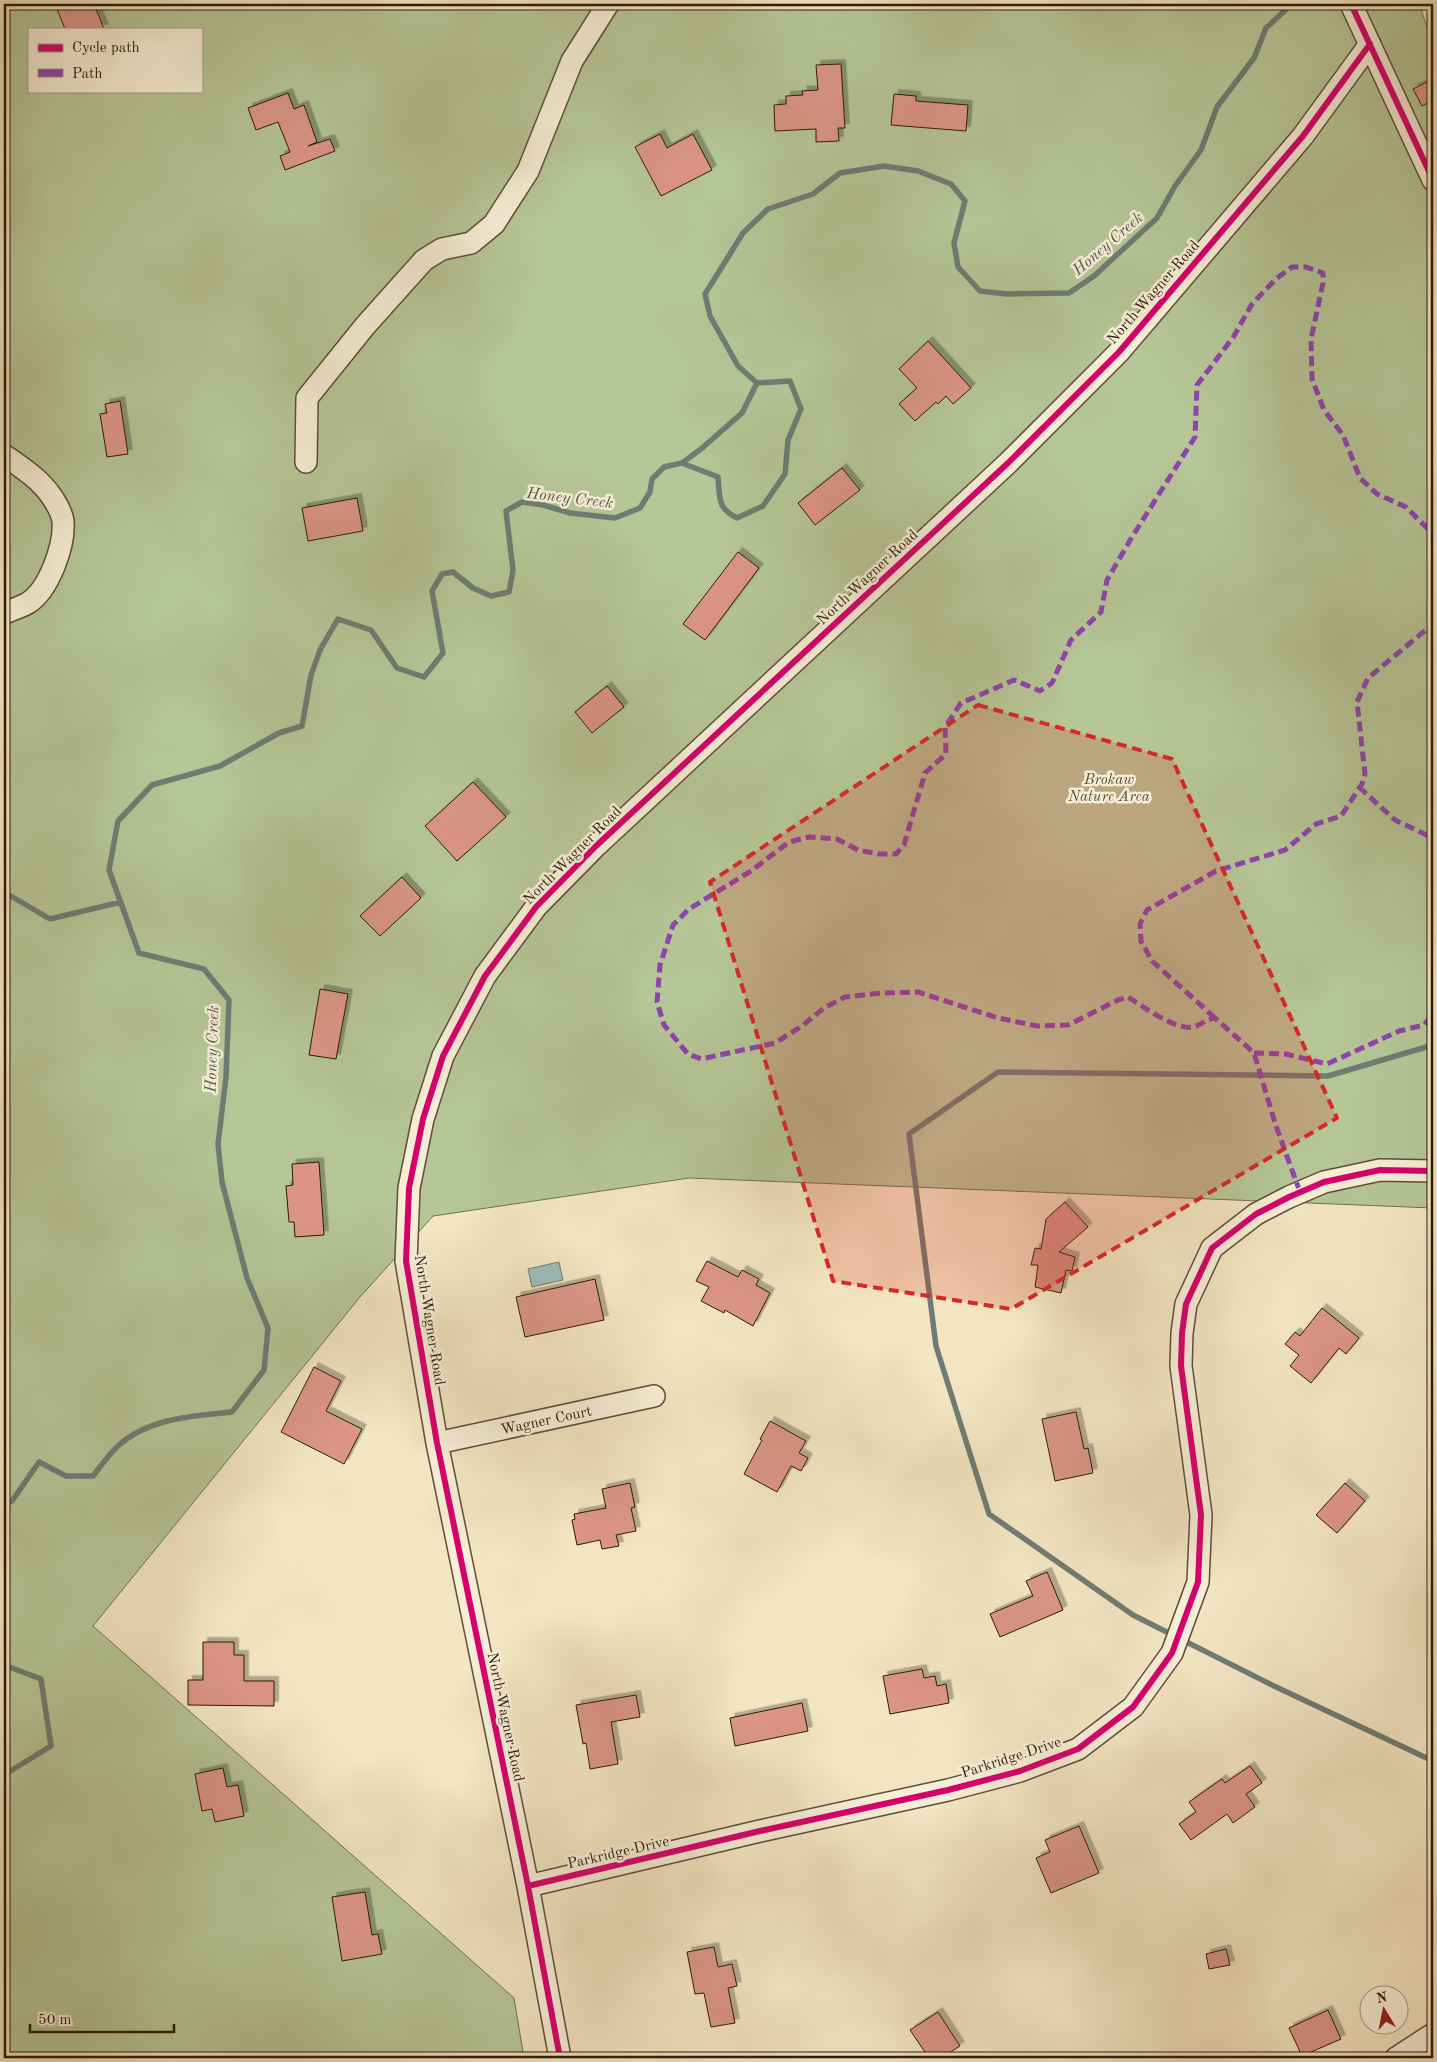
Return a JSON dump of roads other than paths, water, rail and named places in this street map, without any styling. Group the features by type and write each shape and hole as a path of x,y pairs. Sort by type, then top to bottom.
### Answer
{"street":[{"path":"306,462 307,398 365,326 423,261 442,249 471,243 494,224 528,171 572,61 608,4"},
{"path":"1351,4 1433,180"},
{"name":"North Wagner Road","path":"560,2058 528,1886 437,1443 406,1261 409,1188 423,1119 443,1056 485,976 536,907 596,846 1008,463 1119,352 1303,136 1370,44"},
{"path":"4,454 39,481 53,498 63,519 63,537 57,561 45,584 30,602 4,613"},
{"name":"Parkridge Drive","path":"528,1886 760,1831 948,1790 1020,1771 1078,1749 1133,1707 1172,1653 1198,1582 1201,1515 1180,1366 1186,1304 1212,1248 1256,1214 1324,1182 1380,1170 1433,1171"},
{"name":"Wagner Court","path":"437,1443 654,1396"},
{"path":"1396,2058 1433,2034"}],"water":[{"path":"559,1262 563,1280 532,1287 528,1269"}],"waterway":[{"name":"Honey Creek","path":"4,1504 12,1501 39,1462 66,1476 93,1476 118,1446 143,1429 187,1417 232,1412 264,1370 268,1328 247,1278 222,1182 218,1144 226,1077 229,1000 204,969 139,953 109,870 118,821 152,785 220,766 279,733 302,726 311,675 321,648 338,619 371,630 397,668 424,677 443,653 432,591 442,574 453,572 473,588 491,596 509,592 513,570 506,511 522,502 543,505 570,513 615,518 640,508 650,492 652,479 664,467 682,463 718,477 721,502 726,510 737,518 763,506 785,474 788,440 801,409 790,381 757,383 738,366 710,316 705,294 743,233 768,209 813,194 840,173 884,166 918,171 951,184 965,201 954,243 958,267 980,291 1007,294 1069,293 1094,276 1157,218 1175,186 1201,150 1217,107 1254,58 1266,28 1292,4"},
{"path":"682,463 742,413 757,383"},
{"path":"4,892 50,919 121,902"},
{"path":"1433,1045 1328,1076 998,1072 909,1134 936,1346 989,1514 1133,1615 1274,1686 1433,1761"},
{"name":"Honey Creek","path":"4,1665 41,1679 51,1746 4,1775"}],"park label":[{"name":"Brokaw Nature Area","path":"1109,788"}]}
